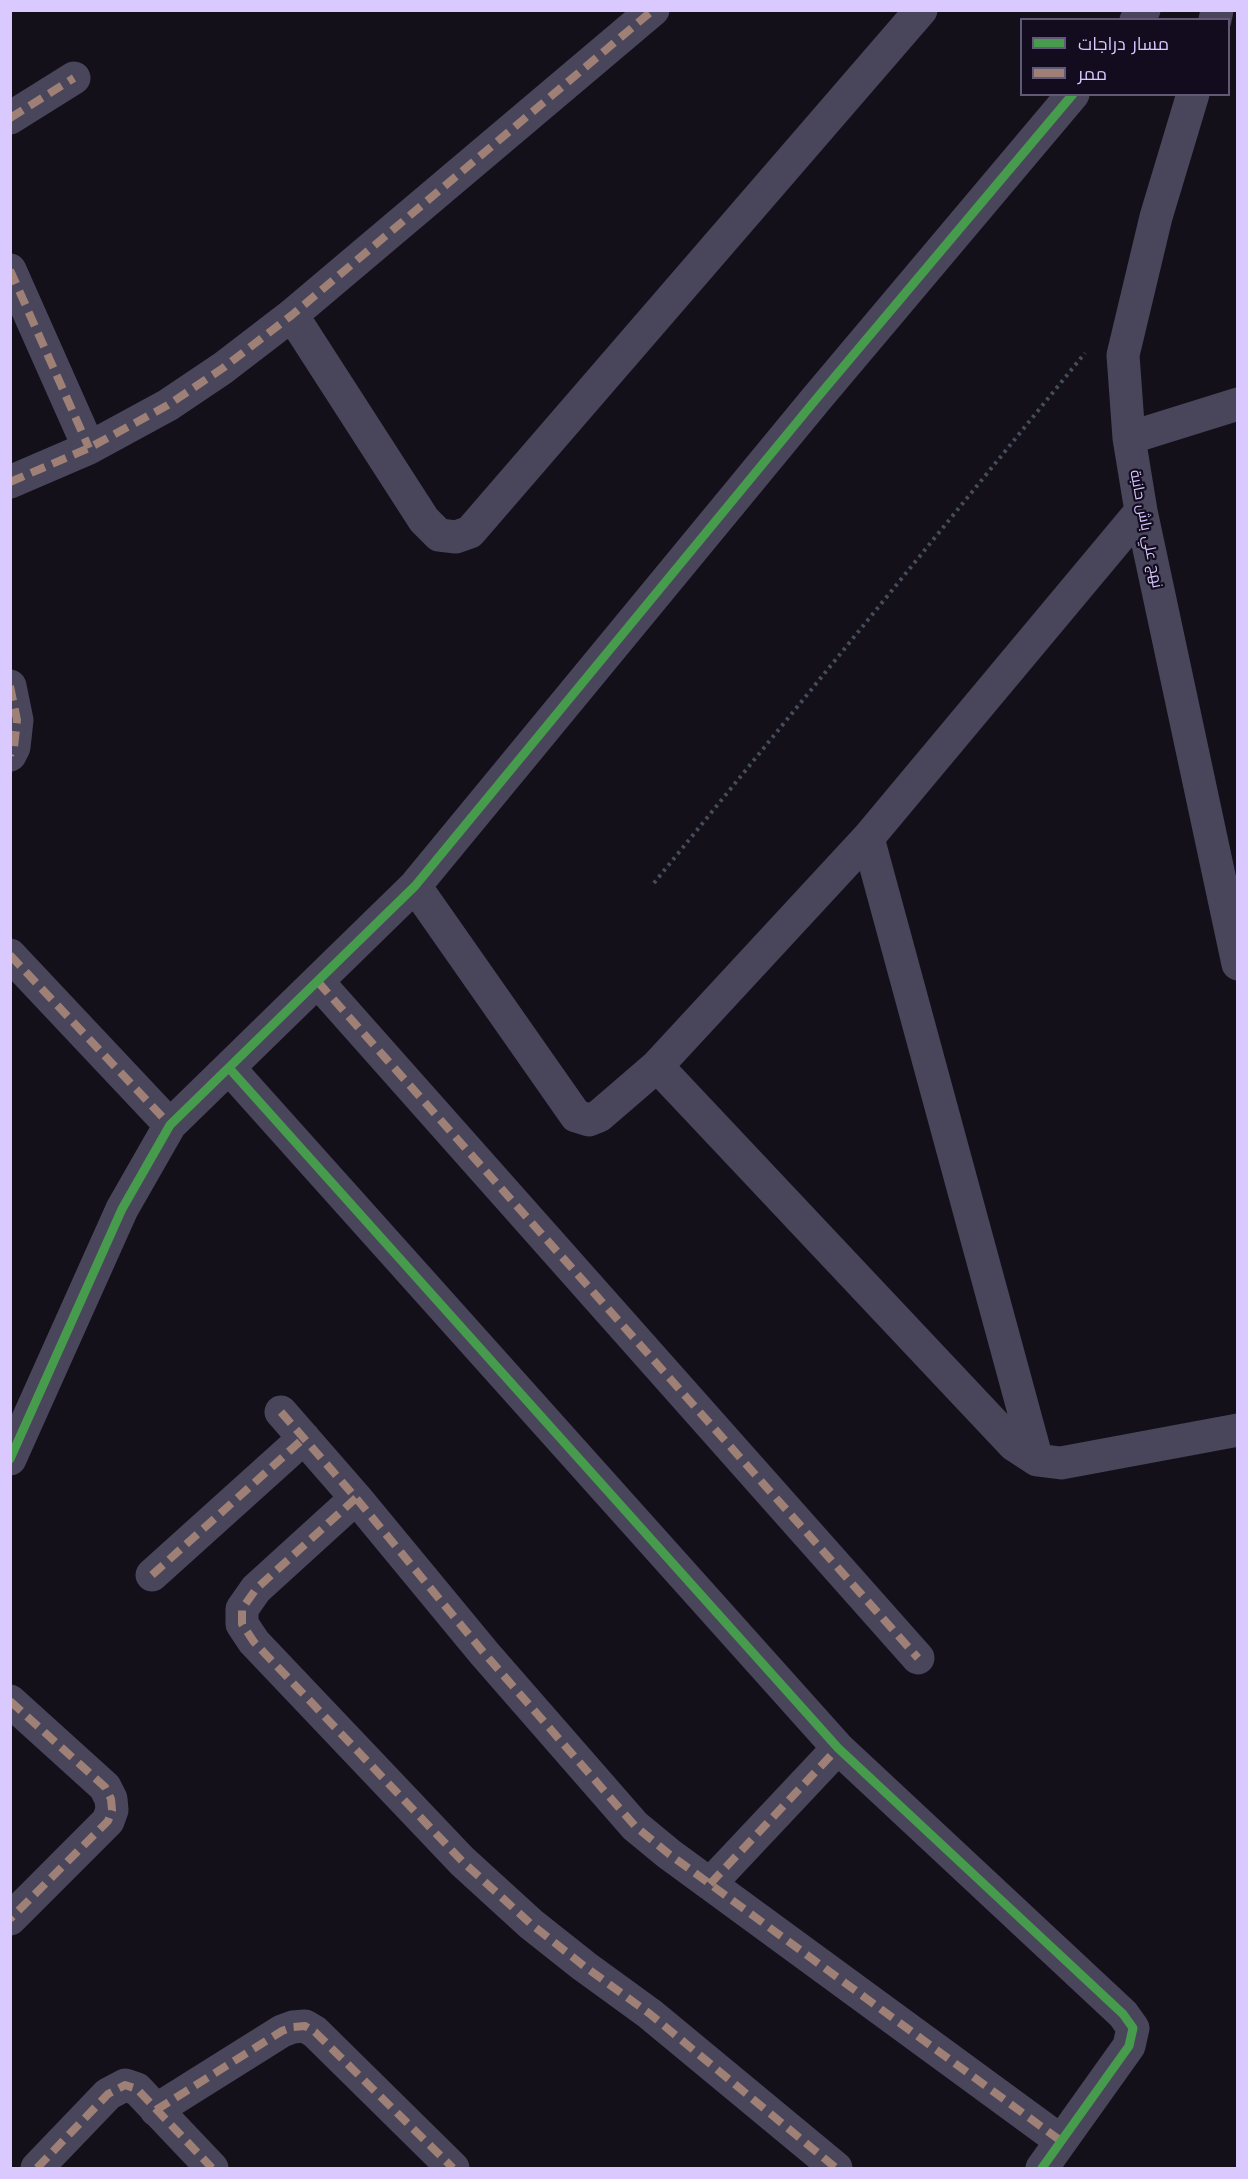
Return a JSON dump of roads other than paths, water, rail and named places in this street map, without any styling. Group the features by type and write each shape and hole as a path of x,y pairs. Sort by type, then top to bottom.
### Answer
{"street":[{"path":"10,482 89,448 168,405 205,380 292,315 653,10"},
{"path":"292,315 424,520 439,535 456,537 470,532 921,10"},
{"path":"10,118 74,78"},
{"path":"13,1446 122,1209 170,1125 415,886 817,398 1071,96"},
{"name":"نهج علي باش حانبة","path":"1192,96 1156,217 1123,355 1129,438 1141,511 1238,964"},
{"path":"10,270 89,448"},
{"path":"1129,438 1238,404"},
{"path":"415,886 576,1116 589,1120 599,1116 657,1066 868,838 1141,511"},
{"path":"10,686 16,720 14,747 10,755"},
{"path":"868,838 1037,1460"},
{"path":"10,955 170,1125"},
{"path":"318,982 918,1658"},
{"path":"657,1066 1014,1445 1037,1460 1060,1463 1238,1430"},
{"path":"229,1068 838,1748 1124,2014 1133,2028 1129,2046 1042,2169"},
{"path":"281,1412 356,1498 484,1653 635,1826 710,1884 1061,2141"},
{"path":"152,1575 304,1438"},
{"path":"356,1498 256,1589 242,1609 242,1624 254,1642 462,1861 522,1916 584,1966 650,2014 836,2169"},
{"path":"10,1701 105,1787 111,1799 112,1810 108,1821 10,1919"},
{"path":"710,1884 838,1748"},
{"path":"156,2110 282,2031 305,2026 315,2032 453,2169"},
{"path":"37,2169 108,2094 125,2085 137,2089 212,2169"}]}
